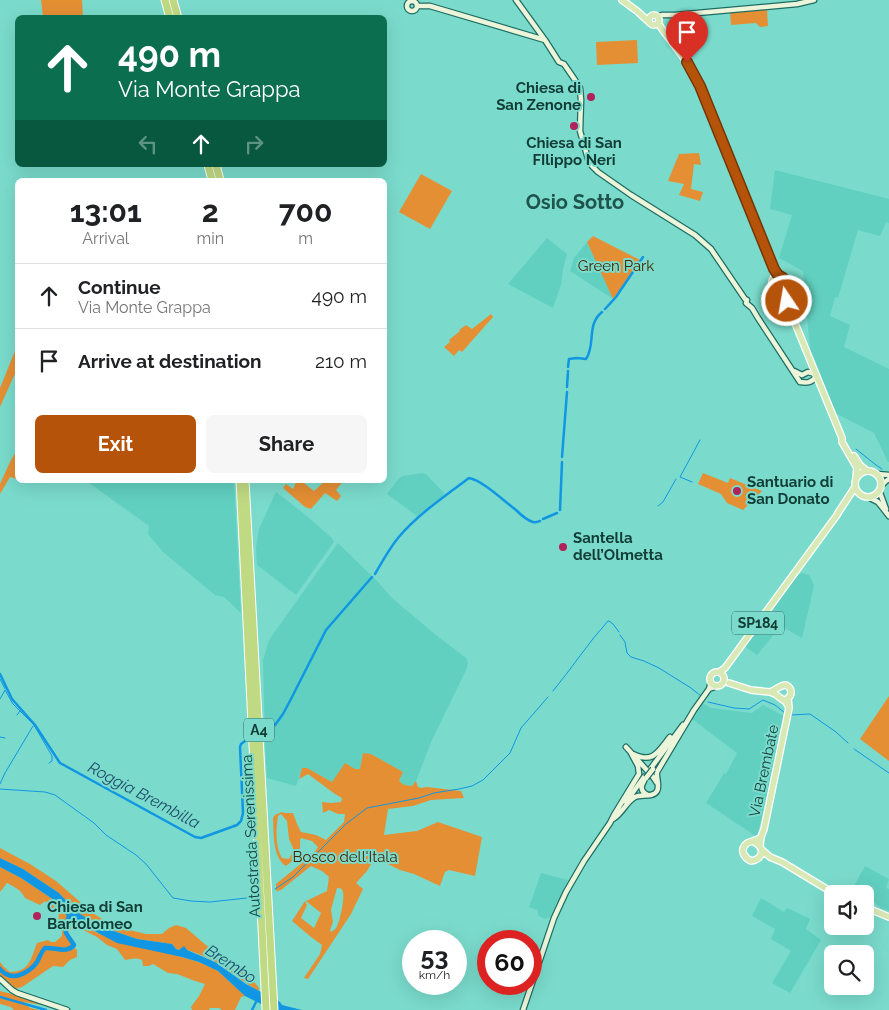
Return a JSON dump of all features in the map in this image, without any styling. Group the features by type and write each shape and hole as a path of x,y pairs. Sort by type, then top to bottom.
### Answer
{"highway":[{"path":"165,0 169,15"},
{"path":"173,0 177,15"},
{"name":"Autostrada Serenissima","path":"240,483 266,1010"},
{"name":"Autostrada Serenissima","path":"245,483 274,1010"}],"main road":[{"path":"622,0 637,11 656,20 657,29 687,62 694,74 809,358 813,376 819,385 842,442 857,468 855,487 858,492 865,496 874,495 880,488 880,478 877,474 866,470 860,465 842,438"},
{"path":"775,277 782,277 788,306"},
{"path":"856,477 866,470"},
{"name":"SP184","path":"710,682 712,674 715,672 723,678 837,516 855,487"},
{"name":"SP184","path":"837,516 853,498 865,496"},
{"path":"710,682 713,685 723,678"},
{"name":"Via Brembate","path":"723,678 751,690 782,695 789,708 759,846"},
{"path":"770,857 760,857 751,861 745,858 743,850 746,844 750,842 759,846 770,857 782,862 824,887"},
{"path":"759,846 760,857"},
{"path":"874,911 889,917"}],"street":[{"path":"402,0 411,12 416,10 417,6"},
{"path":"516,0 580,88 580,131 589,162 598,172 631,195 707,244 800,382 806,384 813,376"},
{"path":"656,20 797,4 814,0"},
{"path":"407,5 413,1 417,6"},
{"path":"417,6 430,6 545,40"},
{"path":"792,369 802,375 813,376"},
{"path":"877,474 889,475"},
{"path":"889,479 880,488 889,515"},
{"path":"865,496 878,502 889,515"},
{"path":"523,1009 554,918 580,868 612,821 694,710 710,689 723,678"},
{"path":"710,682 710,689"},
{"path":"645,768 647,760 657,753 694,710"},
{"path":"612,821 633,799 657,792 659,768 694,710"},
{"path":"626,747 658,784"},
{"path":"631,753 641,757 651,757"},
{"path":"612,821 640,771 631,753"},
{"path":"645,778 642,788 645,794 649,795"},
{"path":"0,979 17,993 67,1010"}],"shaded area":[{"path":"775,170 889,199 889,223 886,222 880,236 858,230 838,298 835,297 830,316 850,325 844,347 889,369 889,462 874,433 837,414 811,359 803,271 779,258 792,215 770,209"},
{"path":"547,238 567,254 561,285 553,308 508,284"},
{"path":"587,242 613,299 570,271 574,258"},
{"path":"422,473 426,474 445,494 417,516 387,494 399,478"},
{"path":"89,483 234,483 241,613 224,597 215,595 163,552 148,534 149,526"},
{"path":"276,492 302,512 332,538 334,542 296,595 257,565 256,548 259,529"},
{"path":"338,543 392,598 466,658 468,663 432,740 416,781 412,786 404,785 399,781 403,772 371,754 363,754 360,769 355,769 332,782 302,768 296,786 267,778 263,660 269,640"},
{"path":"802,573 809,575 814,586 802,638 781,626 757,655 743,645 796,575"},
{"path":"702,703 711,708 752,713 763,705 786,717 757,837 706,803 724,773 726,774 737,753 692,719"},
{"path":"865,866 889,879 886,888 889,889 889,911 874,903 874,885 854,885"},
{"path":"541,873 568,880 550,917 545,919 539,916 537,910 529,907"},
{"path":"761,898 784,912 787,908 810,919 806,929 821,940 790,993 772,983 791,951 771,939 775,929 752,916"}],"green space":[{"path":"41,0 82,0 83,15 43,15"},
{"path":"767,9 768,26 760,27 756,23 731,25 730,11"},
{"path":"637,40 638,63 597,65 596,42"},
{"path":"699,153 701,165 694,164 691,189 703,192 700,201 679,195 684,184 668,181 679,154"},
{"path":"421,174 452,191 430,229 399,212"},
{"name":"Green Park","path":"593,236 640,260 613,299 587,242"},
{"path":"491,314 493,317 462,352 459,350 454,356 444,347 466,325 472,329"},
{"path":"15,351 15,373 0,407 0,388"},
{"path":"15,453 15,478 10,477 0,494 0,484"},
{"path":"703,473 728,483 730,478 762,491 743,510 727,503 721,494 698,484"},
{"path":"296,483 304,483 314,491 323,483 342,483 336,490 341,496 337,501 325,493 311,509 305,507 283,488 286,484 293,489"},
{"path":"889,696 889,761 860,739"},
{"name":"Bosco dell'Itala","path":"363,753 371,754 403,772 399,781 404,785 412,786 416,781 418,787 421,788 461,791 464,798 431,800 413,806 388,809 384,835 417,831 438,822 482,837 475,876 449,870 445,872 440,886 374,859 367,871 356,883 363,889 351,914 308,979 304,978 320,954 322,945 292,921 305,901 307,905 301,918 314,928 321,913 306,901 327,891 329,877 311,866 281,890 276,891 276,884 313,854 318,847 312,841 301,838 298,855 286,866 281,862 276,851 273,818 282,812 293,813 301,832 316,835 326,840 344,822 345,814 338,814 329,810 323,813 322,802 341,802 342,798 308,774 299,779 302,768 307,768 332,782 345,763 355,769 360,769","holes":["281,814 287,821 289,839 293,848 289,859 282,858 277,843 277,821 278,816","337,888 340,888 343,892 343,902 338,923 331,932 333,922 331,910"]},
{"path":"0,848 56,881 94,914 104,920 108,920 125,929 146,934 162,934 176,925 186,928 220,957 232,962 255,983 259,991 215,962 199,954 182,948 176,949 172,944 137,939 99,926 77,912 59,893 23,869 0,858"},
{"path":"0,867 21,878 51,898 68,917 97,933 199,962 218,971 245,996 241,997 235,1010 210,1008 209,1010 192,1010 191,1007 205,984 177,974 168,973 153,964 143,966 140,959 125,960 117,949 75,926 68,932 71,945 77,950 77,957 70,960 63,967 53,966 22,987 14,989 0,976 0,962 10,972 22,970 29,963 37,943 48,940 55,942 62,936 62,931 58,924 59,913 45,901 40,905 25,898 20,891 7,883 0,892"},
{"path":"0,991 20,996 42,1005 24,1002 30,1008 39,1010 14,1010 11,1007 0,1004"}],"water":[{"path":"0,858 23,869 59,893 77,912 99,926 137,939 172,944 179,950 184,946 187,950 215,962 246,984 280,1002 282,1005 302,1010 273,1010 245,996 218,971 199,962 117,943 68,917 51,898 21,878 0,867"}],"waterway":[{"name":"Roggia Brembilla","path":"605,309 616,297 643,257"},
{"name":"Roggia Brembilla","path":"568,367 569,359 586,359 589,353 594,323 602,312"},
{"name":"Roggia Brembilla","path":"567,387 568,371"},
{"name":"Roggia Brembilla","path":"562,457 567,392"},
{"path":"692,482 680,477 700,440"},
{"path":"856,449 882,469"},
{"name":"Roggia Brembilla","path":"560,510 562,462"},
{"name":"Roggia Brembilla","path":"375,574 405,530 432,506 469,478 486,487 526,519 534,522 540,521"},
{"path":"658,506 663,502 676,479"},
{"name":"Roggia Brembilla","path":"543,519 557,513"},
{"name":"Roggia Brembilla","path":"275,725 283,714 326,630 372,577"},
{"name":"Roggia Brembilla","path":"553,691 608,621 619,632"},
{"name":"Roggia Brembilla","path":"620,635 625,642 627,653 631,657 659,668 701,696"},
{"name":"Roggia Brembilla","path":"0,674 12,699 35,725 60,763 195,837 201,838 237,825 241,821 243,813 240,747 245,741"},
{"name":"Roggia Brembilla","path":"0,679 5,689"},
{"name":"Roggia Brembilla","path":"0,699 5,690 13,704 34,725 52,756 52,761 49,763"},
{"name":"Roggia Brembilla","path":"275,889 293,877 346,824 367,808 472,786 483,780 510,753 521,728 548,697"},
{"name":"Roggia Brembilla","path":"708,702 734,708 749,709 763,700 775,705 785,713"},
{"path":"17,715 20,711"},
{"name":"Roggia Brembilla","path":"791,715 810,714 848,743"},
{"path":"0,784 33,726"},
{"name":"Roggia Brembilla","path":"264,734 269,730"},
{"path":"0,737 5,738"},
{"name":"Roggia Brembilla","path":"854,749 889,773"},
{"name":"Roggia Brembilla","path":"0,789 45,792 55,795 94,823 106,835 136,855 146,864 173,898 210,902 256,897"},
{"path":"0,969 10,976 19,975 37,962 45,948 64,950 71,948 74,945 66,933 65,926 71,912"},
{"path":"0,997 46,1010"},
{"path":"252,1010 257,1000"}],"place":[{"name":"Chiesa di San Zenone","path":"591,97"},
{"name":"Chiesa di San FIlippo Neri","path":"574,126"},
{"name":"Santuario di San Donato","path":"737,491"},
{"name":"Santella dell’Olmetta","path":"563,547"},
{"name":"Chiesa di San Bartolomeo","path":"37,916"}],"district":[{"name":"Osio Sotto","path":"575,202"}],"route":[{"path":"687,62 700,86 774,269 783,278 782,283 787,301"}],"water label":[{"name":"Brembo","path":"231,964"}]}
